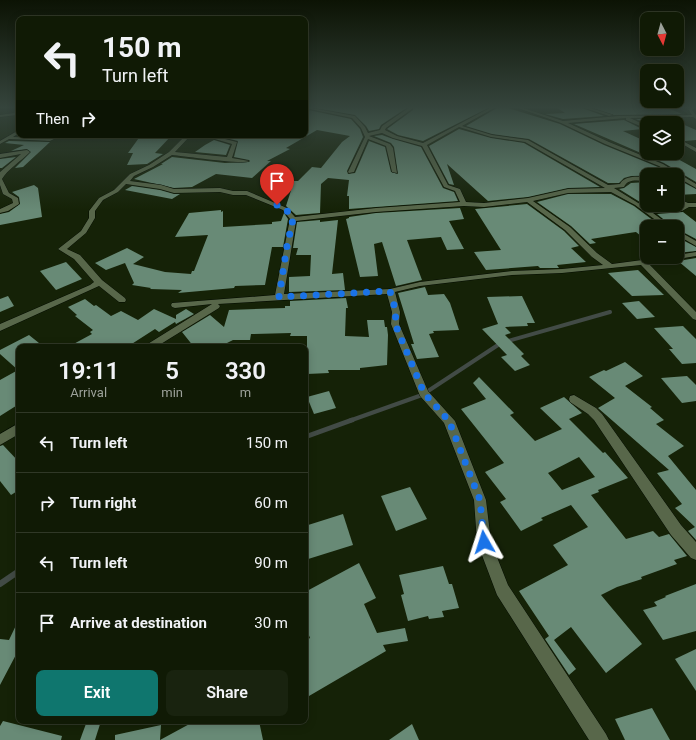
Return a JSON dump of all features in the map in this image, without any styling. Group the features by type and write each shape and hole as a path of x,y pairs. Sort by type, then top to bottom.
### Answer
{"street":[{"path":"122,300 99,282 77,257 62,250 84,232 92,218 92,212 101,199 116,191 132,175 171,153 181,142"},
{"path":"229,142 235,143 229,160"},
{"path":"351,172 365,142"},
{"path":"380,142 388,145 390,148 396,172"},
{"path":"411,142 424,145 430,142"},
{"path":"527,142 640,206"},
{"path":"604,142 666,168"},
{"path":"684,143 696,150"},
{"path":"424,145 446,186 458,190 464,204"},
{"path":"0,156 26,152 3,172 0,179 6,194 15,198 16,204 6,210 0,211"},
{"path":"171,153 246,161"},
{"path":"6,156 17,159"},
{"path":"293,219 376,210 464,204 484,205 528,200 568,190 610,189 622,186 623,183 630,179 640,179"},
{"path":"684,180 696,186"},
{"path":"126,182 160,186 174,191 220,190 233,193 247,192 285,208 293,219 279,297"},
{"path":"528,200 556,219 597,259 610,266"},
{"path":"684,204 696,205"},
{"path":"647,212 659,220"},
{"path":"684,236 696,244"},
{"path":"684,256 696,254"},
{"path":"175,305 279,297 390,291 420,284 512,273 562,271 640,263"},
{"path":"644,264 696,317"},
{"path":"0,328 93,287 99,282"},
{"path":"390,291 396,312 395,324 424,393 449,421 480,500 484,542 502,590 600,740"},
{"path":"154,344 216,306"},
{"path":"574,399 598,417 676,530 696,553"},
{"path":"0,440 16,430"}],"building":[{"path":"8,142 50,142 23,167 15,168 31,152 27,149 11,151 24,145 5,143"},
{"path":"136,142 166,142 155,153 163,154 147,164 127,165 133,153 128,153"},
{"path":"211,142 219,142 230,145 226,155 195,152"},
{"path":"238,142 297,142 286,148 290,149 267,161 271,161 252,178 216,174 192,187 174,188 134,179 163,164 161,164 172,157 225,163 250,161 234,157"},
{"path":"342,142 361,142 347,171 348,174 355,173 369,142 385,147 391,172 398,174 394,147 387,142 402,142 421,147 443,188 454,192 458,201 349,209 349,196 347,196 349,180 328,178 321,184 320,213 296,215 286,206 294,181 298,181 312,167 321,168"},
{"path":"437,142 514,142 524,143 600,187 568,188 528,197 488,201 447,164 454,185 449,184 429,146"},
{"path":"534,142 597,142 660,168 640,168 640,176 624,178 619,183 608,183"},
{"path":"614,142 640,142 640,153"},
{"path":"16,157 2,168 0,168 0,159"},
{"path":"657,160 680,160 696,169 696,182 684,175 684,168 672,168"},
{"path":"640,182 640,202 619,189 624,188 631,183"},
{"path":"684,183 696,189 696,194 684,195"},
{"path":"34,185 38,188 42,217 0,225 0,214 9,212 20,204 19,197 12,192"},
{"path":"132,186 180,194 172,199 125,190"},
{"path":"568,194 611,194 634,206 653,220 640,220 640,235 636,232 591,239 596,243 590,244 571,226 537,202"},
{"path":"527,204 564,231 579,246 571,248 586,262 557,265 559,268 540,268 538,266 486,270 474,252 501,250 475,209"},
{"path":"460,208 464,219 449,221 464,249 447,250 441,237 407,240 422,280 396,286 382,242 374,244 378,276 360,277 346,219 349,217 376,213"},
{"path":"221,210 221,212 223,211 223,227 272,224 272,222 281,221 284,213 288,219 283,247 272,247 265,285 235,286 234,288 178,293 182,290 150,289 151,288 132,285 134,283 125,263 106,270 95,263 127,248 144,257 133,264 165,272 191,274 192,271 194,271 208,235 175,237 189,213"},
{"path":"683,212 696,222 696,239 684,233 684,220 664,220 657,214"},
{"path":"320,220 320,222 338,220 332,274 343,273 345,290 289,292 289,277 310,276 311,255 296,255 298,248 293,248 297,222"},
{"path":"684,241 696,247 696,251 684,252"},
{"path":"696,258 696,276 682,264 684,264 684,260"},
{"path":"66,262 82,279 56,290 40,271"},
{"path":"638,270 664,295 632,296 608,273"},
{"path":"425,287 428,295 444,294 450,303 459,330 433,331 434,333 429,334 439,357 417,359 411,344 414,344 398,293"},
{"path":"8,296 14,306 0,312 0,299"},
{"path":"522,296 535,323 527,323 528,326 505,327 511,333 505,335 524,354 521,356 530,365 515,371 501,357 507,355 482,329 498,324 487,297"},
{"path":"346,298 348,308 346,308 345,336 369,337 367,320 384,320 388,335 387,365 360,368 360,370 328,370 329,373 308,374 307,336 290,336 291,333 251,334 250,340 233,340 225,344 192,344 182,332 210,315 224,327 229,310 285,308 285,306 290,306 290,301"},
{"path":"85,299 111,316 121,311 138,320 154,309 176,319 176,315 186,309 194,314 176,324 175,322 159,332 155,329 132,344 74,344 92,334 90,332 93,330 75,316 77,315 68,307"},
{"path":"639,301 655,317 637,319 622,303"},
{"path":"683,326 696,339 696,363 682,364 669,349 673,349 654,328"},
{"path":"29,335 40,344 16,344 16,368 0,354 0,350"},
{"path":"625,362 643,376 625,386 652,407 650,408 664,420 656,424 684,446 668,456 696,490 696,540 688,531 695,527 675,508 682,504 657,473 669,470 598,408 615,398 589,377"},
{"path":"16,371 16,406 0,416 0,380"},
{"path":"687,376 696,385 696,401 682,403 661,378"},
{"path":"479,377 514,413 510,415 535,441 562,429 540,408 564,397 582,413 569,419 603,453 605,452 628,478 598,490 599,492 591,495 626,539 653,531 659,537 669,534 687,556 674,560 677,564 641,577 642,579 617,587 601,595 642,644 606,673 571,627 554,640 576,669 569,675 545,639 549,636 519,591 568,565 553,545 588,527 571,505 541,518 543,520 521,531 500,502 506,499 485,472 504,463 461,409 486,399 473,383","holes":["579,457 595,477 562,490 548,473"]},
{"path":"329,391 336,408 314,414 308,397"},
{"path":"3,445 16,459 16,492 11,495 0,481 0,446"},
{"path":"410,487 427,519 396,531 381,496"},
{"path":"343,514 353,545 308,559 308,525"},
{"path":"359,563 376,598 364,604 377,633 405,628 408,641 383,645 386,651 309,696 308,639 310,638 308,633 308,590"},
{"path":"443,566 449,584 452,584 459,608 442,611 444,617 429,619 428,616 408,621 401,595 404,594 399,575"},
{"path":"696,584 696,631 663,640 643,610 657,606 654,602 666,597 665,596"},
{"path":"16,625 16,655 0,685 0,639 9,640"},
{"path":"696,649 696,691 675,659"},
{"path":"652,708 670,740 625,740 615,719"},
{"path":"3,721 62,736 61,740 0,740 0,726"},
{"path":"86,724 100,724 95,740 80,740"},
{"path":"189,724 260,724 263,740 160,740"},
{"path":"412,724 419,740 389,740"},
{"path":"161,725 160,740 115,740 115,735"}],"waterway":[{"path":"349,421 422,395 501,343 610,312"},
{"path":"308,436 352,420"},
{"path":"0,584 16,573"}],"route":[{"path":"277,205 285,208 293,219 289,232 279,297 390,291 396,312 395,324 424,393 449,421 480,500 484,542"}]}
